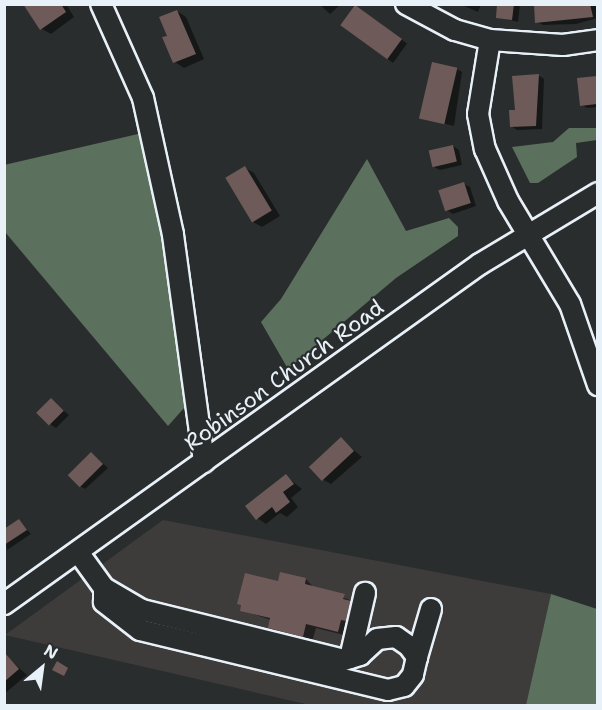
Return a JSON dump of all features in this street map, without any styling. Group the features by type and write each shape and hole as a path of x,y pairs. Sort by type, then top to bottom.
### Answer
{"street":[{"path":"101,4 143,98 173,235 204,462"},
{"path":"406,4 455,30 490,40 563,45 597,40"},
{"path":"490,40 479,93 480,133 491,170 570,304 597,385"},
{"name":"Robinson Church Road","path":"4,604 528,234 597,193"},
{"path":"78,552 104,588 150,613 320,655 350,658 360,655 377,639 390,637 409,645 417,657"},
{"path":"104,588 104,602 140,630 388,690 408,682 431,609"},
{"path":"350,658 364,593"}],"shaded area":[{"path":"163,520 551,594 526,705 310,705 5,635"}],"green space":[{"path":"569,128 597,128 597,140 576,143 577,157 538,183 530,183 512,147 553,142"},
{"path":"151,131 192,399 168,426 5,232 4,165"},
{"path":"367,159 406,231 449,218 458,227 458,236 396,278 288,369 261,322 281,299"},
{"path":"551,594 597,609 597,705 526,705"}],"building":[{"path":"23,4 61,4 66,12 40,30"},
{"path":"497,4 514,4 512,20 496,18"},
{"path":"534,4 590,4 593,17 535,23"},
{"path":"355,5 402,39 387,59 340,25"},
{"path":"177,10 196,54 173,63 162,37 167,36 159,17"},
{"path":"432,62 457,68 444,124 419,119"},
{"path":"539,74 536,126 510,127 509,110 515,110 512,76"},
{"path":"597,76 597,104 580,106 577,78"},
{"path":"453,145 457,162 432,167 429,151"},
{"path":"245,166 272,211 252,222 225,178"},
{"path":"464,182 471,203 445,211 438,190"},
{"path":"51,398 64,411 49,426 36,413"},
{"path":"341,437 354,451 322,481 309,467"},
{"path":"91,452 103,464 80,487 68,475"},
{"path":"286,474 294,484 283,492 290,502 276,513 272,507 256,520 245,506"},
{"path":"19,519 27,530 4,545 4,529"},
{"path":"280,572 306,578 305,584 345,594 343,599 351,601 346,621 341,620 338,632 306,624 303,637 268,628 270,618 240,611 241,605 237,604 245,573 278,581"},
{"path":"4,652 19,669 4,682"},
{"path":"57,661 68,668 64,676 52,670"}]}
